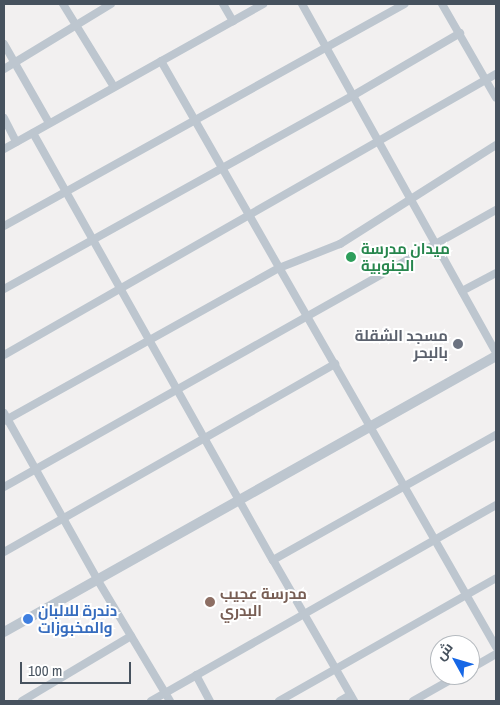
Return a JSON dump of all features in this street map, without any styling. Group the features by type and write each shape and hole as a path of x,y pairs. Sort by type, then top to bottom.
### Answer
{"street":[{"path":"63,4 114,87"},
{"path":"4,69 76,23 111,4"},
{"path":"224,4 233,21"},
{"path":"4,149 263,4"},
{"path":"4,632 496,354 380,140 302,4"},
{"path":"4,226 405,4"},
{"path":"442,4 496,98"},
{"path":"4,289 354,95 460,33"},
{"path":"4,44 49,123"},
{"path":"161,61 496,647"},
{"path":"4,356 496,74"},
{"path":"4,118 16,142"},
{"path":"33,132 203,439 352,698 340,701"},
{"path":"170,701 97,579 5,418 279,268 340,244 496,145"},
{"path":"4,487 438,245 496,210"},
{"path":"462,292 496,272"},
{"path":"4,552 64,520 335,364"},
{"path":"274,560 496,435"},
{"path":"151,701 496,505"},
{"path":"279,701 496,578"},
{"path":"22,701 131,636"},
{"path":"480,663 496,654"},
{"path":"196,675 210,701"},
{"path":"413,701 441,685"}],"place":[{"name":"ميدان مدرسة الجنوبية","path":"351,257"},
{"name":"مسجد الشقلة بالبحر","path":"458,344"},
{"name":"مدرسة عجيب البدري","path":"210,602"},
{"name":"دندرة للالبان والمخبوزات","path":"28,619"}]}
